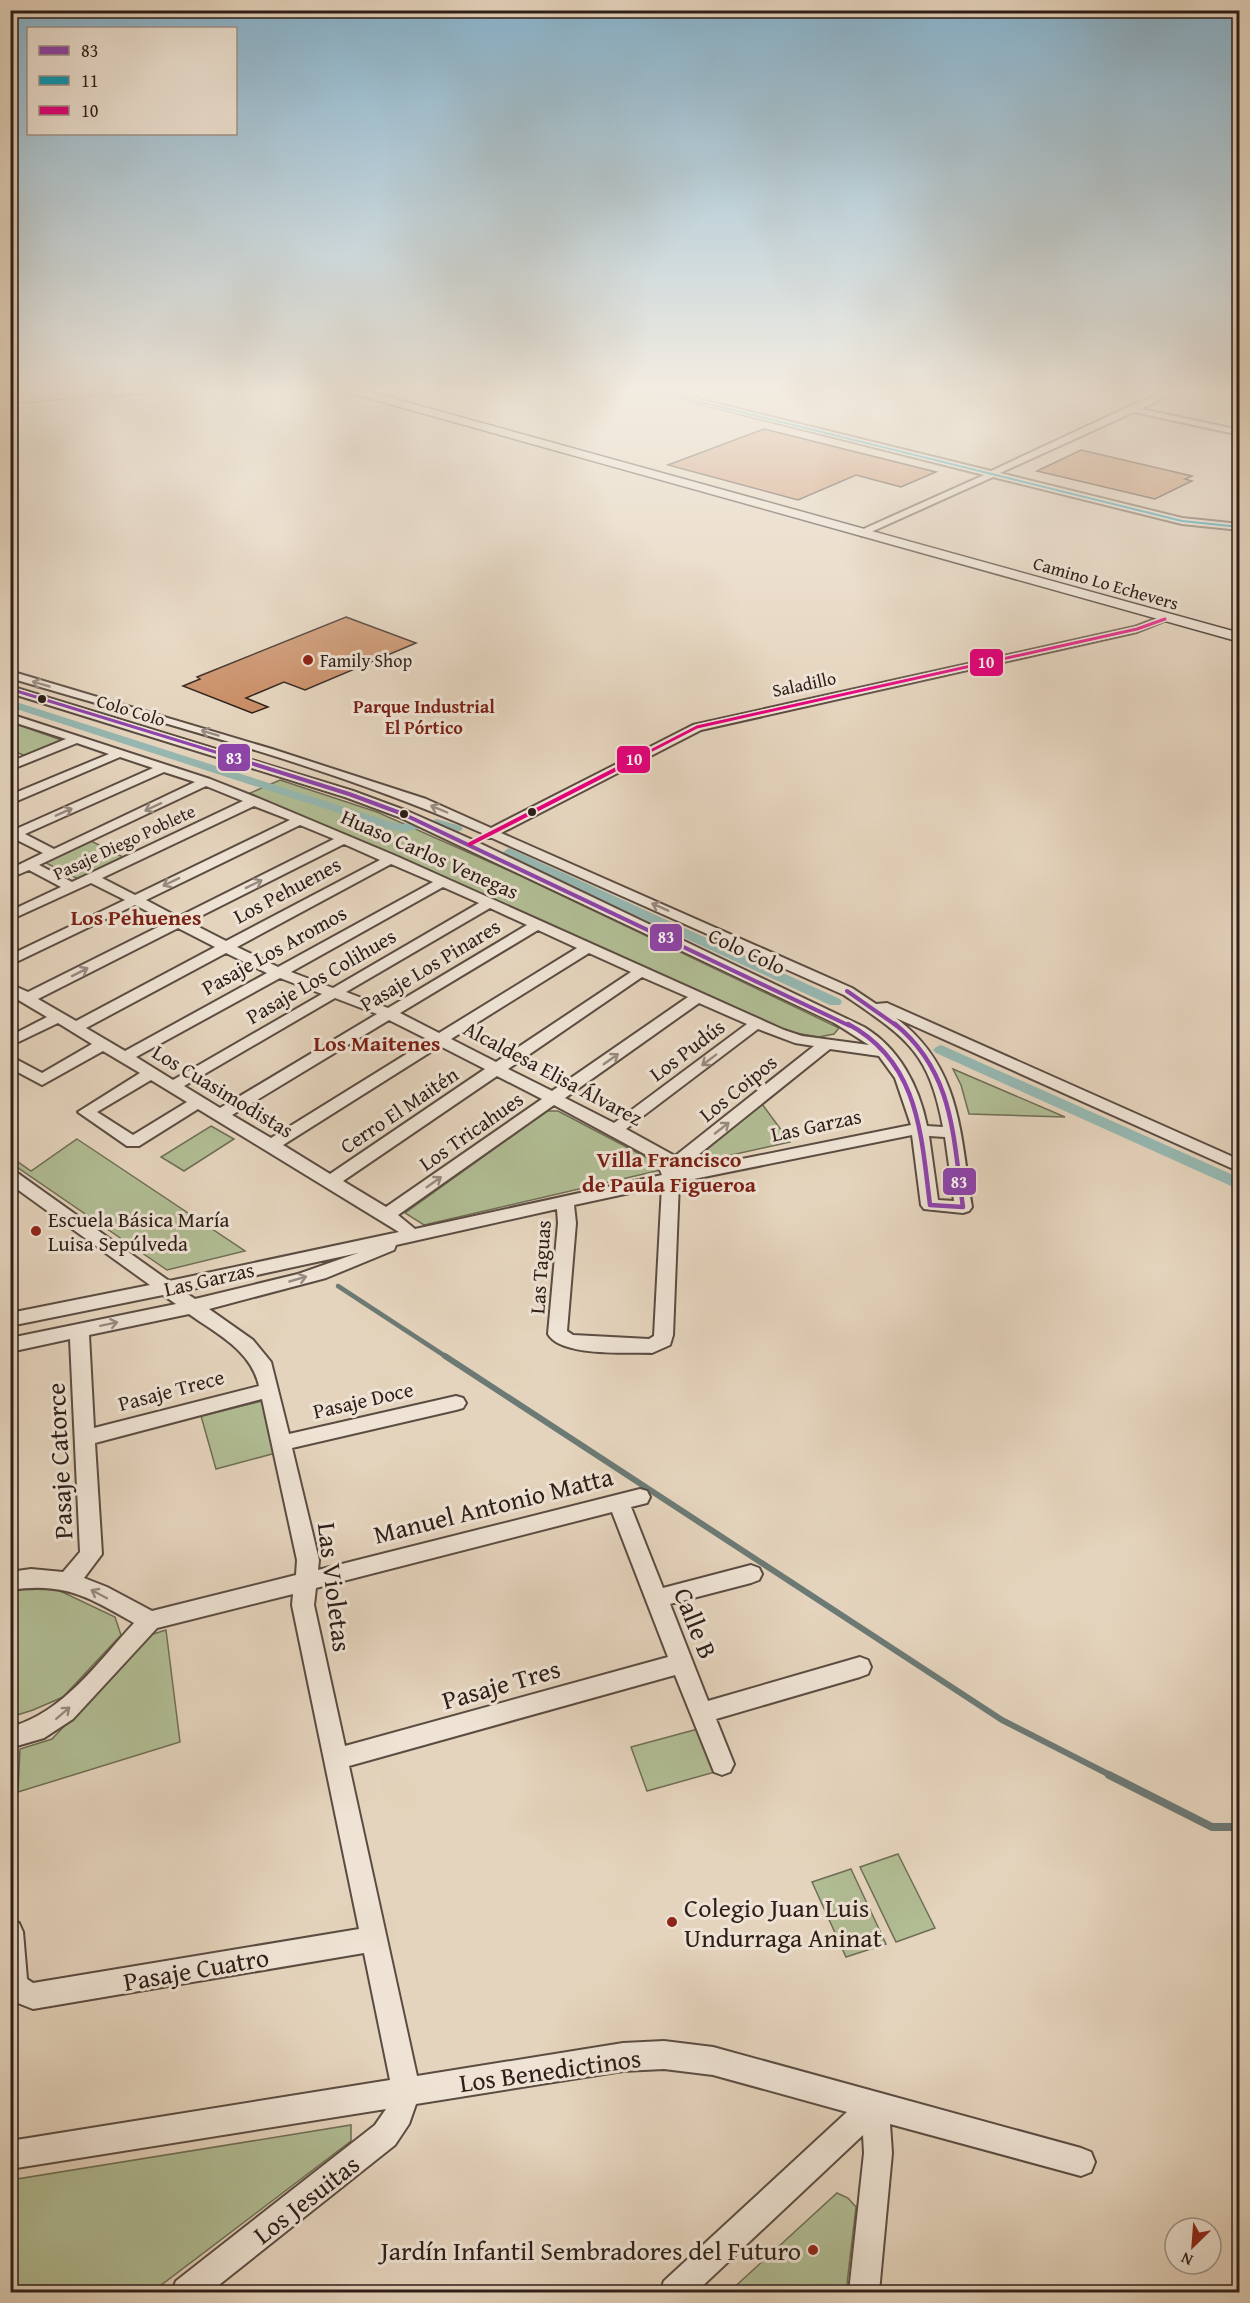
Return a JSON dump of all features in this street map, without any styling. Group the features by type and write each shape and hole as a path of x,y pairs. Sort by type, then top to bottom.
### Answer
{"main road":[{"name":"Camino Lo Echevers","path":"724,494 1239,638"}],"street":[{"path":"862,533 946,494"},
{"path":"1074,494 1182,521 1239,527"},
{"name":"Saladillo","path":"470,844 697,727 1137,629 1167,618"},
{"name":"Colo Colo","path":"10,675 268,751 422,802 1239,1167"},
{"name":"Colo Colo","path":"10,689 349,794 470,844 851,1026 876,1042 911,1091 920,1130 930,1206 963,1207 941,1083 930,1061 891,1020 847,991"},
{"name":"Huaso Carlos Venegas","path":"10,717 206,782 254,801 391,859 756,1024 797,1040 885,1052"},
{"path":"10,767 77,739"},
{"path":"232,757 251,746"},
{"path":"248,762 268,751"},
{"path":"10,800 120,753"},
{"path":"12,833 163,768"},
{"path":"10,874 206,782"},
{"name":"Pasaje Diego Poblete","path":"10,916 254,801"},
{"path":"10,961 300,820"},
{"path":"12,833 54,854"},
{"path":"28,998 344,839"},
{"name":"Los Pehuenes","path":"76,1027 391,859"},
{"path":"29,865 72,887"},
{"name":"Alcaldesa Elisa Álvarez","path":"92,878 277,972 390,1014 615,1130 670,1166"},
{"name":"Pasaje Los Aromos","path":"125,1057 443,882"},
{"name":"Pasaje Los Colihues","path":"173,1086 332,992 490,903"},
{"name":"Pasaje Los Pinares","path":"220,1115 538,924"},
{"path":"270,1146 588,947"},
{"name":"Cerro El Maitén","path":"330,1182 641,971"},
{"name":"Los Cuasimodistas","path":"10,988 386,1215 406,1229 410,1235"},
{"name":"Los Tricahues","path":"386,1215 698,998"},
{"path":"10,1042 59,1017"},
{"name":"Los Pudús","path":"615,1130 756,1024"},
{"path":"825,1045 842,1041 849,1035 851,1026"},
{"path":"919,1048 930,1038 944,1034"},
{"path":"10,1061 42,1080 104,1044"},
{"name":"Los Coipos","path":"670,1166 825,1045"},
{"path":"152,1073 86,1113 133,1142 198,1102"},
{"name":"Las Garzas","path":"10,1320 169,1289 566,1202 670,1166 693,1173 885,1134 920,1130 950,1132"},
{"name":"Las Taguas","path":"566,1202 567,1223 557,1334 569,1342 652,1346 663,1340 670,1166"},
{"name":"Las Violetas","path":"10,1176 194,1307 253,1352 264,1367 308,1560 303,1605 406,2091"},
{"name":"Las Garzas","path":"10,1345 194,1307 348,1264 410,1235"},
{"name":"Pasaje Catorce","path":"69,1580 91,1554 79,1330"},
{"name":"Pasaje Trece","path":"85,1438 269,1390"},
{"name":"Pasaje Doce","path":"281,1443 456,1403"},
{"name":"Manuel Antonio Matta","path":"150,1621 640,1497"},
{"name":"Calle B","path":"618,1502 722,1764"},
{"path":"656,1599 751,1574"},
{"path":"10,1581 41,1577 69,1580 150,1621 56,1719 36,1731 10,1738"},
{"name":"Pasaje Tres","path":"336,1760 682,1662"},
{"path":"701,1713 860,1667"},
{"name":"Pasaje Cuatro","path":"10,1932 14,1985 20,1991 33,1996 374,1939"},
{"name":"Los Benedictinos","path":"10,2155 623,2057 664,2055 712,2061 1081,2162"},
{"name":"Los Jesuitas","path":"187,2292 385,2135 399,2114 406,2091"},
{"path":"675,2292 874,2105"},
{"path":"864,2292 878,2153 874,2105"}],"green space":[{"path":"11,722 64,741 28,757 11,750"},
{"path":"280,780 377,812 519,875 839,1028 834,1034 819,1037 789,1032 248,794"},
{"path":"89,840 123,857 78,879 44,862"},
{"path":"953,1069 1065,1117 969,1114 961,1085"},
{"path":"762,1104 790,1142 700,1162 695,1159"},
{"path":"547,1111 558,1111 659,1164 661,1170 424,1225 405,1213"},
{"path":"211,1126 234,1139 184,1171 161,1157"},
{"path":"77,1139 245,1251 167,1270 11,1163 11,1157 31,1171"},
{"path":"266,1400 276,1453 216,1469 201,1416"},
{"path":"56,1589 115,1617 121,1635 63,1697 11,1717 10,1591"},
{"path":"166,1630 180,1742 18,1792 20,1749 52,1739 150,1635"},
{"path":"698,1729 715,1772 647,1791 631,1747"},
{"path":"898,1854 935,1928 896,1942 860,1867"},
{"path":"851,1869 886,1944 846,1957 812,1882"},
{"path":"351,2125 351,2141 152,2292 11,2292 11,2180"},
{"name":"Jardín Infantil Sembradores del Futuro","path":"837,2193 848,2198 856,2207 846,2292 729,2292"}],"building":[{"path":"777,494 811,494 798,500"},
{"path":"1136,494 1164,494 1155,499"},
{"name":"Family Shop","path":"346,617 416,643 305,690 284,682 246,698 268,707 252,713 183,686 200,679 197,677"}],"waterway":[{"path":"10,703 392,826 404,828 414,826"},
{"path":"436,823 457,829"},
{"path":"509,852 835,1002"},
{"path":"941,1050 1240,1185"},
{"path":"338,1286 448,1358"},
{"path":"445,1356 1002,1720 1112,1776"},
{"path":"1109,1775 1212,1827 1240,1827"}],"transit line":[{"name":"11","path":"1075,494 1182,521 1240,527"},
{"name":"10","path":"470,844 697,727 1137,629 1165,619"},
{"name":"83","path":"10,689 349,794 403,814 853,1027 877,1044 892,1060 903,1078 922,1140 930,1205 963,1207 949,1113 931,1063 904,1031 847,991"}],"place":[{"name":"Family Shop","path":"308,660"},
{"name":"Escuela Básica María Luisa Sepúlveda","path":"36,1231"},
{"name":"Colegio Juan Luis Undurraga Aninat","path":"672,1922"},
{"name":"Jardín Infantil Sembradores del Futuro","path":"813,2250"}],"district":[{"name":"Parque Industrial El Pórtico","path":"424,716"},
{"name":"Los Pehuenes","path":"136,917"},
{"name":"Los Maitenes","path":"377,1043"},
{"name":"Villa Francisco de Paula Figueroa","path":"669,1172"}]}
